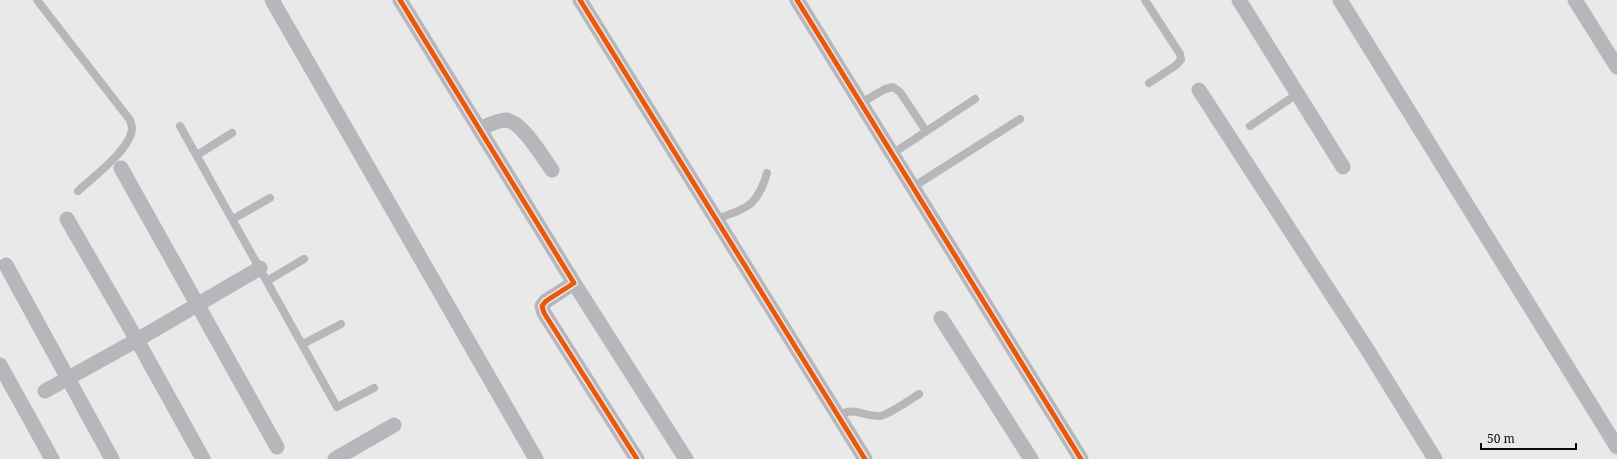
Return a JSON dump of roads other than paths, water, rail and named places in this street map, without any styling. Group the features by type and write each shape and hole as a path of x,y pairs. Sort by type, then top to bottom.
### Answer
{"street":[{"path":"272,0 536,459"},
{"path":"400,0 574,283 686,459"},
{"path":"580,0 865,459"},
{"path":"797,0 1081,459"},
{"path":"1239,0 1343,167"},
{"path":"1340,0 1617,447"},
{"path":"1575,0 1617,67"},
{"path":"1199,90 1367,349 1435,459"},
{"path":"479,130 500,121 507,120 514,123 525,132 552,170"},
{"path":"121,168 277,447"},
{"path":"68,219 203,459"},
{"path":"6,265 112,459"},
{"path":"23,405 260,268"},
{"path":"574,283 546,301 542,306 544,313 636,459"},
{"path":"941,318 1031,459"},
{"path":"0,365 52,459"},
{"path":"335,459 394,425"}],"lane":[{"path":"37,0 130,120 132,128 130,137 124,148 78,191"},
{"path":"1145,0 1180,54 1181,60 1175,66 1149,83"},
{"path":"861,103 885,89 893,87 900,92 926,131"},
{"path":"1250,126 1297,94"},
{"path":"892,154 975,99"},
{"path":"913,187 1020,119"},
{"path":"180,126 338,407 374,388"},
{"path":"197,155 232,133"},
{"path":"716,219 743,209 755,200 762,189 767,174"},
{"path":"233,219 270,198"},
{"path":"267,281 304,259"},
{"path":"303,344 341,324"},
{"path":"838,415 847,410 854,410 865,414 884,415 919,394"}]}
